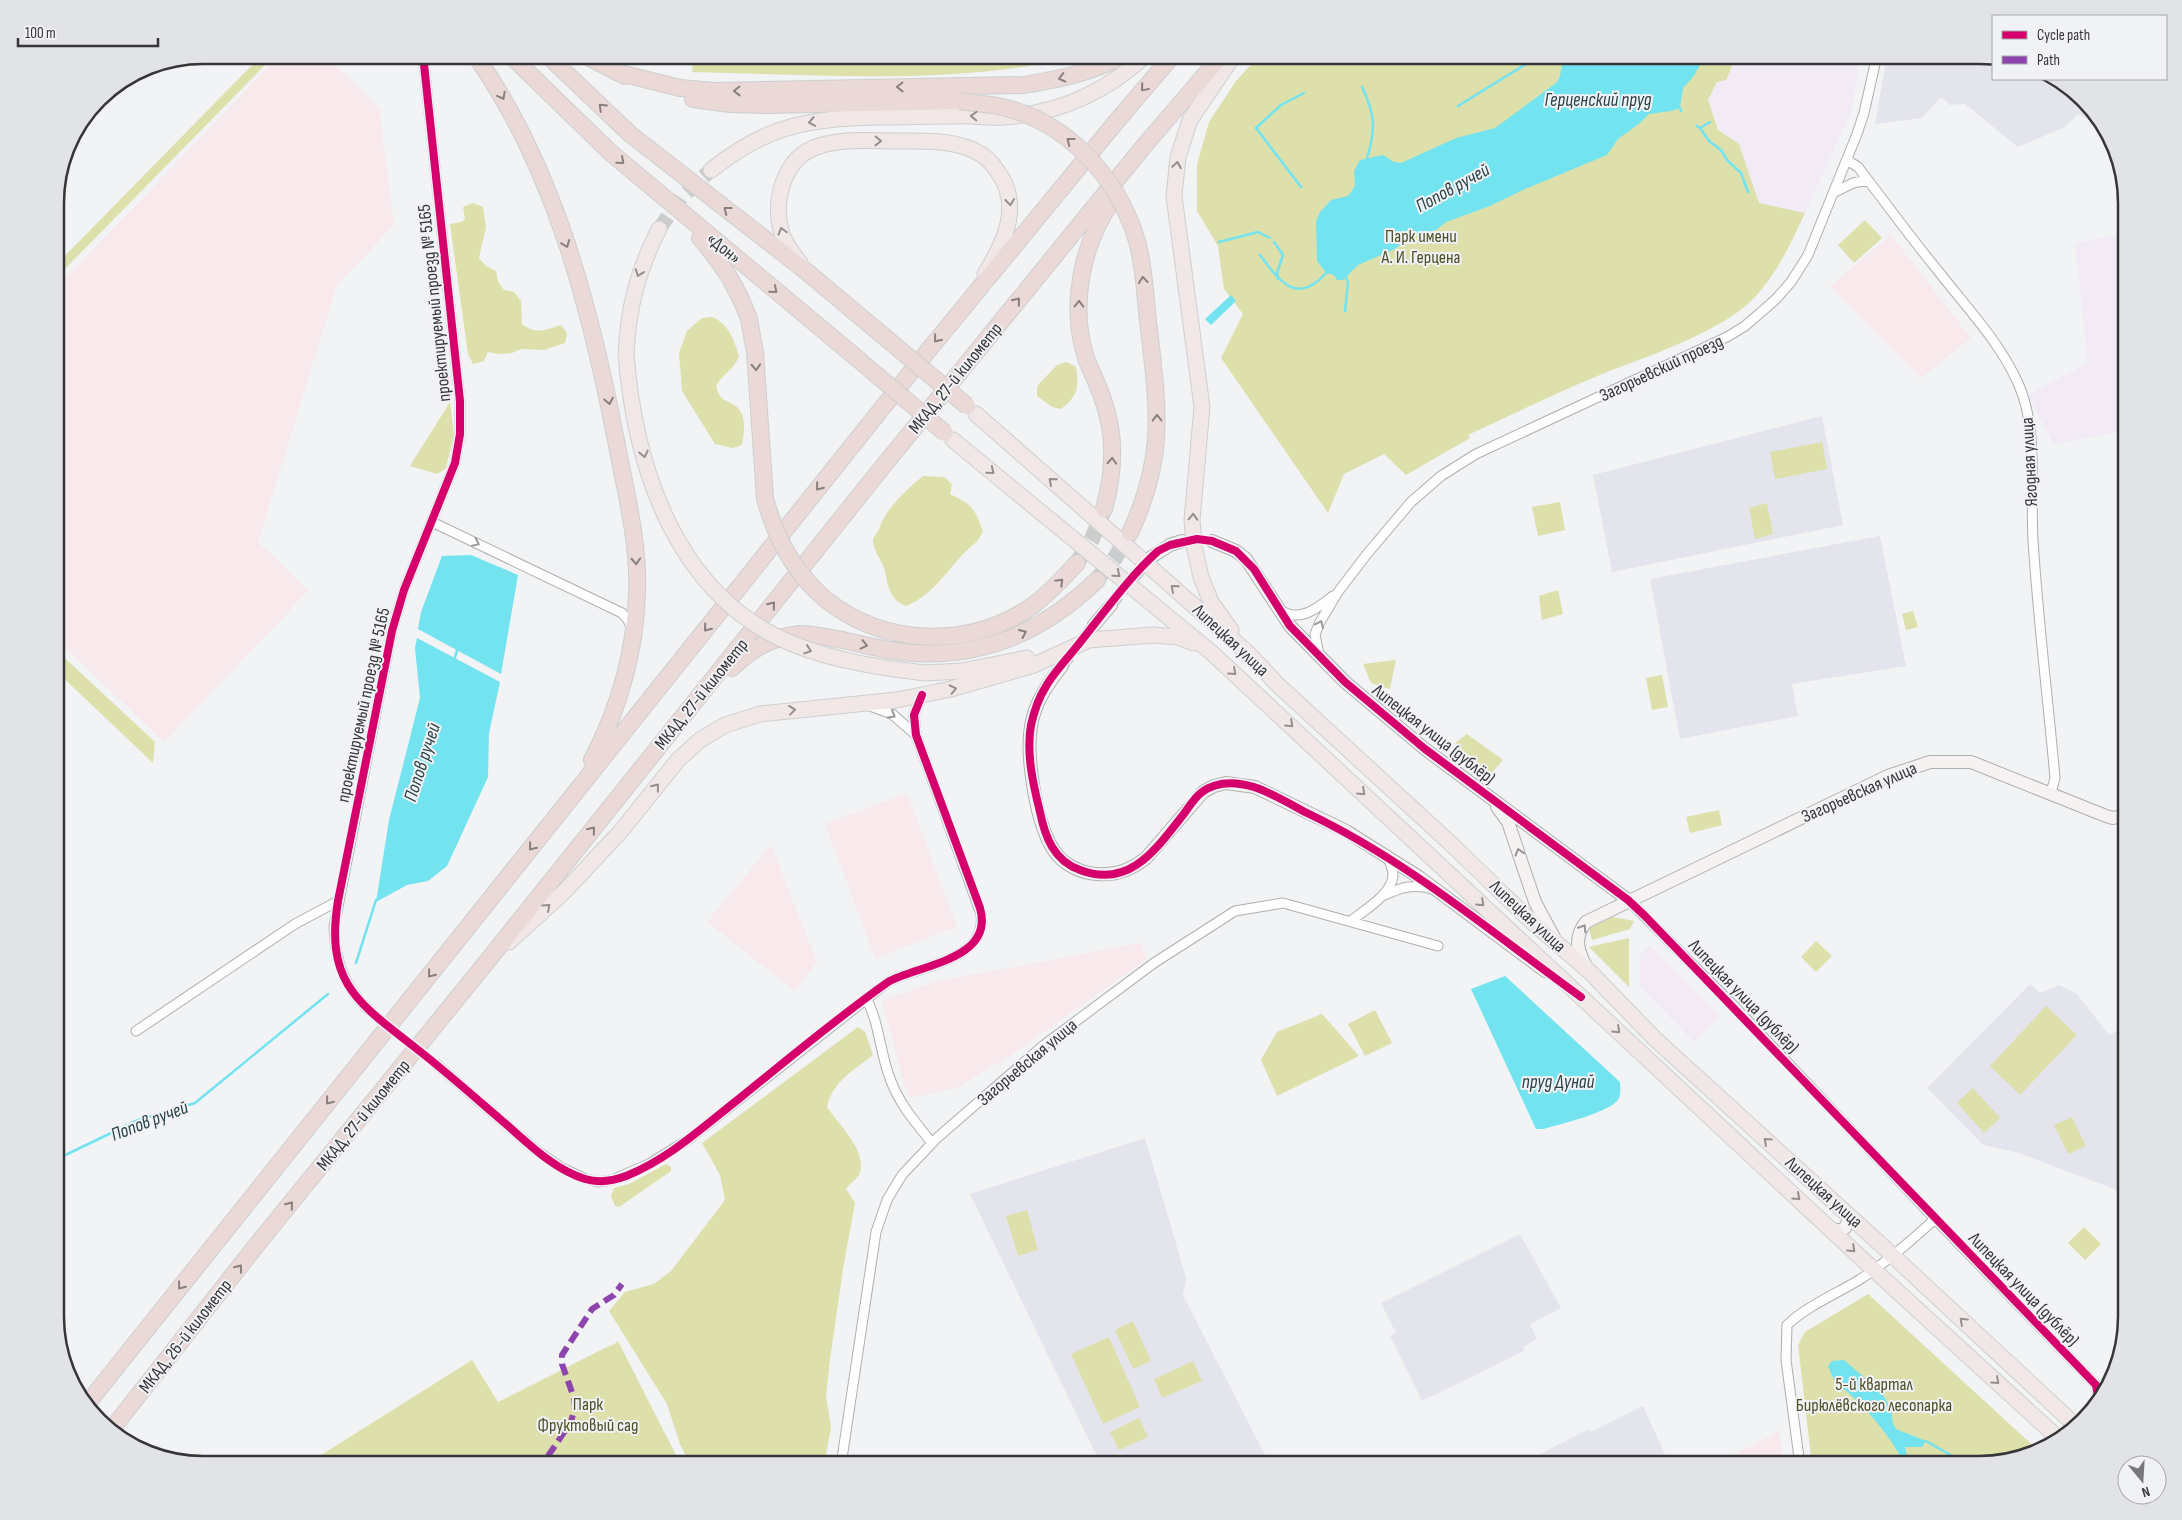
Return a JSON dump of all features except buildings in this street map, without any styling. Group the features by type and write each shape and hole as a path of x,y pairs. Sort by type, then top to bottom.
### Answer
{"highway":[{"path":"481,64 496,85 527,146 571,257 585,301 608,398 631,520 637,593 634,635 626,676 609,728 562,809"},
{"name":"«Дон»","path":"519,64 612,153 669,203 949,437"},
{"name":"«Дон»","path":"556,64 630,134 807,272 972,410"},
{"path":"601,64 650,88 698,101 730,104 960,101 1000,106 1036,119 1060,133 1075,145 1100,170 1117,195 1129,217 1138,243 1157,404 1157,436 1148,489 1130,532"},
{"path":"616,72 680,88 714,91 1024,85 1057,80 1103,64"},
{"name":"МКАД, 27-й километр","path":"234,1221 968,302 1165,64"},
{"path":"1104,509 1112,466 1112,438 1107,413 1086,358 1080,330 1079,302 1083,270 1092,239 1103,213 1176,108 1214,64"},
{"name":"МКАД, 27-й километр","path":"259,1242 485,964 882,467 1176,108"},
{"path":"669,203 728,273 749,319 755,352 762,479 768,511 778,536 791,560 806,580 825,599 854,618 888,631 920,637 956,636 996,625 1021,613 1047,594 1077,563"},
{"path":"687,712 744,656 771,640 790,635 809,634 910,653 959,652 997,644 1033,629 1073,602 1097,580"},
{"name":"МКАД, 26-й километр","path":"91,1399 234,1221"},
{"name":"МКАД, 26-й километр","path":"115,1425 259,1242"}],"main road":[{"path":"711,170 743,148 762,138 786,128 827,119 1002,117 1036,113 1070,104 1097,91 1126,74 1137,64"},
{"path":"1228,64 1198,105 1183,138 1175,175 1176,214 1202,407 1192,520 1194,546 1200,577 1211,602 1250,655"},
{"path":"807,272 789,249 782,236 778,206 784,178 794,163 804,153 817,146 854,140 920,141 962,146 979,153 993,164 1008,188 1010,202 1007,230 993,261 968,302"},
{"path":"659,229 646,254 636,282 628,316 626,354 630,392 654,490 678,542 712,588 743,615 790,643 856,663 925,673 984,668 1089,640 1136,635 1178,637 1212,652"},
{"name":"Липецкая улица","path":"972,410 1250,655 1278,685 1558,945 1590,972 1654,1038 2071,1422"},
{"name":"Липецкая улица","path":"949,437 1212,652 1874,1270 2054,1434"},
{"path":"485,964 564,892 621,831 678,760 700,740 725,726 748,717 816,707 863,704 922,695 982,682 1016,672 1052,658 1089,640"}],"street":[{"name":"проектируемый проезд № 5165","path":"366,1007 346,981 338,964 334,927 338,901 392,631 404,590 455,462 460,434 460,401 423,64"},
{"name":"Загорьевский проезд","path":"1338,592 1411,502 1441,476 1479,453 1727,337 1760,315 1799,271 1808,255 1864,113 1875,64"},
{"name":"Ягодная улица","path":"1846,160 1858,167 1927,258 1993,340 2012,371 2025,404 2030,443 2034,564 2055,778 2051,793"},
{"path":"1833,193 1853,183 1868,180"},
{"path":"432,522 622,613 628,620 634,635"},
{"path":"1150,558 1170,545 1182,541"},
{"name":"Липецкая улица (дублёр)","path":"1212,541 1226,545 1246,559 1279,610 1320,658 1385,716 1628,900 1735,1007 2098,1389"},
{"path":"1279,610 1288,615 1314,611 1338,592"},
{"path":"1320,658 1315,634 1338,592"},
{"path":"1094,625 1111,604"},
{"path":"1062,666 1045,687 1035,708 1029,745 1036,796 1048,842 1056,853 1077,870 1107,875 1135,867 1157,847 1203,792 1226,783 1255,788 1346,831 1387,855 1581,997"},
{"path":"436,1064 536,1150 562,1168 586,1179 598,1182 612,1180 649,1164 689,1139 866,998 898,976 955,958 973,942 981,926 980,908 916,735 914,715 917,703 922,695"},
{"path":"863,704 892,714 916,735"},
{"name":"Загорьевская улица","path":"1590,972 1578,948 1577,938 1586,922 1628,900 1888,776 1930,762 1971,762 2106,816 2118,817"},
{"path":"1475,786 1494,804 1508,822 1535,902 1558,945"},
{"path":"1350,921 1382,896 1389,886 1393,875 1387,855"},
{"path":"1382,896 1410,886 1422,886 1437,891"},
{"path":"136,1031 295,924 338,901"},
{"name":"Загорьевская улица","path":"843,1456 876,1232 887,1200 898,1182 932,1143 1044,1045 1154,963 1230,913 1283,903 1438,946"},
{"path":"866,998 878,1032 890,1080 908,1113 932,1143"},
{"path":"1830,1228 1838,1231 1846,1228 1849,1219 1845,1212"},
{"path":"1799,1456 1786,1360 1787,1325 1806,1311 1874,1270 1935,1219"}],"shaded area":[{"path":"271,64 334,64 379,108 394,225 337,285 258,542 308,591 164,742 64,647 64,280"},
{"path":"1726,64 1859,64 1851,112 1805,213 1759,203 1739,145 1718,130 1708,100"},
{"path":"1885,64 1992,65 1992,80 2044,80 2071,98 2090,119 2078,114 2065,127 2018,147 1965,104 1950,105 1941,97 1922,118 1875,124"},
{"path":"1891,235 1971,338 1921,378 1830,286"},
{"path":"2118,235 2118,433 2054,444 2028,395 2088,363 2075,243"},
{"path":"1822,416 1843,525 1612,572 1593,475"},
{"path":"1880,536 1906,666 1792,684 1798,716 1680,739 1650,579"},
{"path":"907,793 957,927 875,958 825,824"},
{"path":"771,845 817,962 795,991 707,922"},
{"path":"1141,943 1147,959 1014,1053 957,1088 910,1098 904,1083 882,1001 934,982"},
{"path":"1650,945 1720,1016 1694,1042 1640,987 1640,954"},
{"path":"2030,984 2040,993 2059,985 2077,994 2109,1035 2118,1030 2118,1190 2016,1152 1983,1145 1927,1088"},
{"path":"1145,1138 1186,1278 1183,1295 1265,1456 1097,1456 970,1194"},
{"path":"1520,1234 1561,1308 1530,1324 1537,1339 1523,1347 1524,1351 1422,1401 1390,1336 1396,1333 1381,1303"},
{"path":"1643,1406 1666,1456 1536,1456 1589,1429 1591,1432"},
{"path":"1779,1431 1783,1456 1732,1456"}],"green space":[{"path":"253,64 266,64 64,270 64,257"},
{"path":"693,64 1043,64 940,75 841,76 692,72"},
{"name":"Парк имени А. И. Герцена","path":"1252,64 1733,64 1726,80 1717,82 1708,100 1718,130 1739,144 1759,203 1805,213 1771,278 1742,309 1725,320 1686,341 1576,385 1468,435 1470,438 1406,475 1384,454 1344,474 1328,513 1221,358 1243,314 1224,289 1218,246 1197,211 1197,164 1209,122 1236,81"},
{"path":"473,203 483,207 486,227 479,258 486,266 496,271 498,282 504,290 514,292 521,301 522,324 531,330 545,330 561,325 567,333 565,343 544,350 521,349 512,353 499,354 488,352 484,361 473,364 468,354 450,224 462,222 465,218 463,207"},
{"path":"1865,220 1882,238 1854,263 1838,245"},
{"path":"712,317 726,328 739,356 735,364 716,386 720,396 737,407 744,420 742,445 733,448 715,444 682,391 679,353 687,331 702,318"},
{"path":"1067,362 1076,367 1076,391 1071,400 1061,409 1052,407 1037,396 1037,386 1057,365"},
{"path":"450,402 454,435 446,468 437,474 410,466"},
{"path":"1822,442 1827,469 1775,479 1770,452"},
{"path":"923,476 944,477 952,484 950,494 964,501 972,508 983,531 977,541 963,554 944,577 923,596 906,606 893,597 884,567 874,547 873,539 886,514 903,493"},
{"path":"1560,502 1565,530 1538,536 1532,507"},
{"path":"1767,503 1773,534 1755,539 1749,508"},
{"path":"1558,590 1563,614 1542,620 1539,596"},
{"path":"1913,611 1918,627 1906,630 1902,614"},
{"path":"64,657 155,742 153,763 64,679"},
{"path":"1396,660 1390,689 1371,683 1363,664"},
{"path":"1662,675 1668,707 1652,710 1646,678"},
{"path":"1467,734 1503,760 1490,775 1455,743"},
{"path":"1719,810 1722,825 1690,833 1686,817"},
{"path":"1613,917 1634,921 1630,929 1592,940 1589,928"},
{"path":"1629,938 1629,987 1589,947"},
{"path":"1816,941 1832,956 1816,972 1801,957"},
{"path":"2046,1006 2077,1035 2020,1095 1990,1066"},
{"path":"1375,1010 1392,1043 1365,1056 1348,1024"},
{"path":"1322,1014 1359,1056 1277,1096 1261,1060 1277,1032"},
{"path":"858,1027 865,1032 873,1055 845,1077 834,1090 827,1107 851,1139 860,1157 861,1166 859,1175 846,1189 855,1203 830,1359 826,1396 831,1427 826,1456 686,1456 667,1404 609,1311 625,1292 654,1284 671,1271 725,1200 720,1175 702,1143"},
{"path":"1973,1088 2000,1118 1984,1133 1957,1103"},
{"path":"2072,1117 2086,1146 2068,1154 2054,1125"},
{"path":"666,1164 671,1167 671,1171 619,1207 615,1206 611,1196 614,1188 629,1184"},
{"path":"1027,1210 1038,1250 1018,1256 1006,1216"},
{"path":"2084,1227 2101,1244 2085,1260 2068,1243"},
{"name":"5-й квартал Бирюлёвского лесопарка","path":"1868,1294 2033,1446 2015,1452 1979,1456 1811,1456 1798,1345 1805,1332"},
{"path":"1133,1321 1151,1361 1133,1369 1115,1330"},
{"path":"1109,1337 1140,1407 1103,1424 1071,1354"},
{"name":"Парк Фруктовый сад","path":"618,1341 676,1456 320,1456 472,1360 498,1402 612,1346"},
{"path":"1193,1361 1202,1381 1162,1398 1154,1379"},
{"path":"1139,1418 1148,1437 1119,1450 1110,1432"}],"water":[{"name":"Герценский пруд","path":"1562,64 1701,64 1693,77 1683,88 1680,108 1649,114 1618,139 1607,155 1490,206 1446,222 1436,230 1409,237 1395,249 1358,265 1343,280 1337,280 1334,275 1326,273 1317,261 1316,221 1320,212 1331,200 1348,196 1352,191 1355,185 1354,171 1360,160 1383,155 1394,162 1401,163 1456,138 1495,128 1556,83 1560,77"},
{"path":"1231,295 1236,301 1211,325 1205,319"},
{"path":"471,555 518,575 501,674 418,629 421,612 442,556"},
{"path":"417,638 500,682 489,733 488,777 447,866 428,881 407,885 376,902 389,820 420,698 415,648"},
{"name":"пруд Дунай","path":"1505,976 1620,1082 1620,1094 1617,1101 1583,1118 1543,1129 1536,1129 1471,989"},
{"path":"1844,1360 1881,1392 1891,1408 1893,1424 1896,1429 1926,1441 1922,1447 1905,1447 1907,1456 1900,1456 1883,1430 1833,1378 1828,1366 1832,1361"}],"waterway":[{"path":"1458,106 1526,64"},
{"path":"1362,87 1370,105 1373,122 1372,138 1367,158"},
{"path":"1301,187 1256,128 1281,105 1304,93"},
{"path":"1697,126 1700,128 1710,122"},
{"path":"1700,128 1709,141 1721,150 1727,160 1741,173 1748,192"},
{"path":"1219,242 1258,232 1270,238"},
{"path":"1274,242 1283,255 1277,273 1278,279"},
{"name":"Попов ручей","path":"1260,255 1282,281 1298,289 1316,282 1327,272"},
{"path":"1345,276 1348,282 1345,311"},
{"name":"Попов ручей","path":"454,660 458,648"},
{"name":"Попов ручей","path":"356,963 376,900"},
{"name":"Попов ручей","path":"64,1156 138,1120 195,1103 328,994"},
{"path":"1926,1441 1952,1456"}],"tunnel":[{"path":"659,229 681,198 711,170"},
{"path":"1078,561 1092,539 1104,510"},
{"path":"1098,578 1115,558 1130,533"},
{"path":"1111,605 1150,558"},
{"path":"1062,666 1094,625"},
{"path":"369,1010 436,1064"}],"marked path":[{"path":"548,1456 571,1422 575,1407 574,1398 562,1364 562,1355 592,1309 614,1295 622,1284"}],"cycle path":[{"path":"424,64 460,401 460,434 455,463 404,590 392,631 338,901 335,930 337,954 343,974 352,991 382,1021 444,1071 534,1149 563,1170 585,1179 601,1181 621,1178 642,1169 686,1141 831,1024 888,982 951,958 965,950 976,939 982,925 980,908 916,735 914,715 922,695"},
{"path":"1581,997 1448,899 1380,853 1281,799 1248,785 1221,784 1202,792 1163,841 1140,862 1127,870 1113,874 1098,874 1071,866 1057,854 1048,839 1042,821 1030,757 1029,746 1033,715 1048,682 1116,596 1158,551 1170,545 1197,539 1212,541 1236,551 1254,569 1290,626 1345,682 1425,749 1628,900 1645,916 2096,1385 2097,1391"}]}
